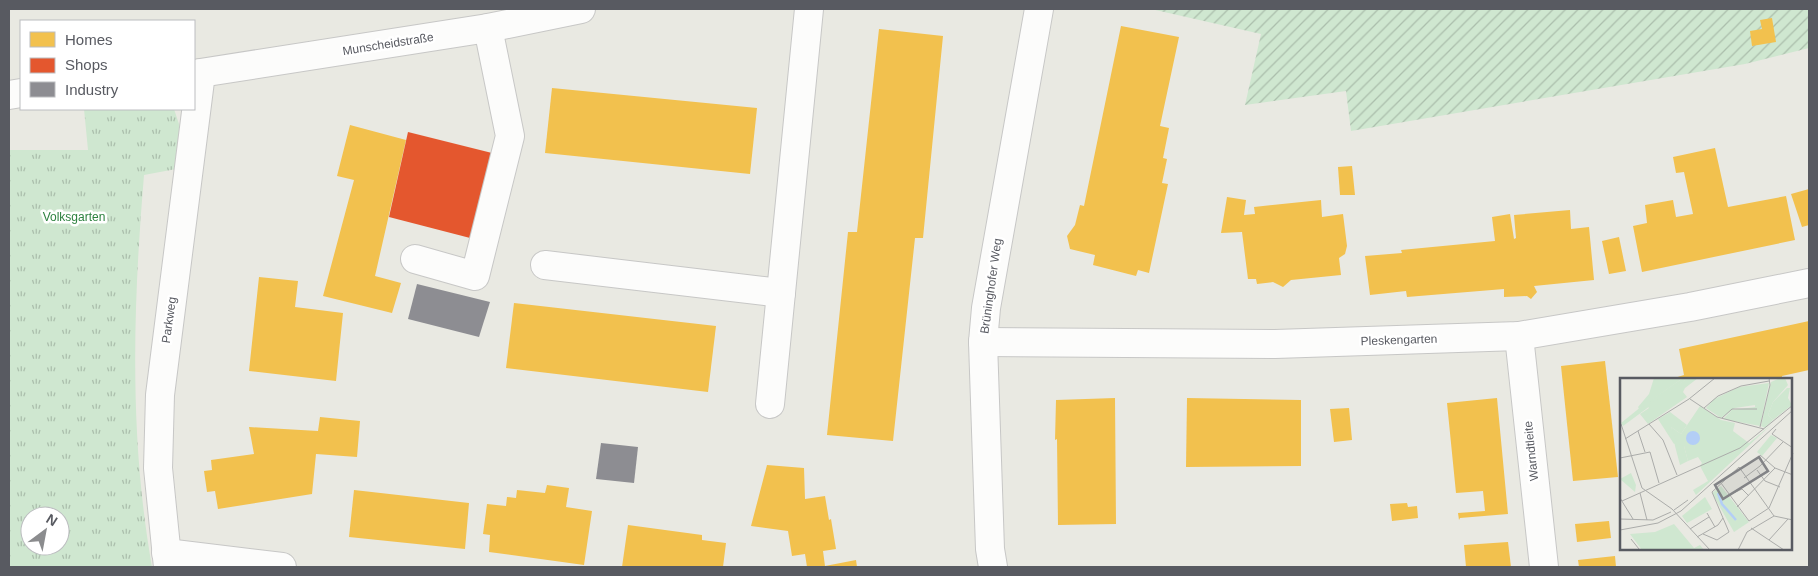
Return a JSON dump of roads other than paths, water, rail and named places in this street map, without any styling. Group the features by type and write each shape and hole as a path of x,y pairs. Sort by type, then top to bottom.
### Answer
{"street":[{"name":"Munscheidstraße","path":"198,74 488,28 581,9"},
{"path":"770,404 809,9"},
{"name":"Brüninghofer Weg","path":"993,567 990,549 983,342 986,308 1039,9"},
{"path":"416,259 475,276 510,136 488,28"},
{"name":"Parkweg","path":"195,99 198,74"},
{"name":"Parkweg","path":"167,560 158,468 160,395 194,110"},
{"path":"545,265 781,293"},
{"name":"Pleskengarten","path":"983,342 1274,344 1519,336 1690,308 1809,283"},
{"name":"Warndtleite","path":"1519,336 1544,567"},
{"path":"167,560 282,567"}],"park label":[{"name":"Volksgarten","path":"74,217"}]}
